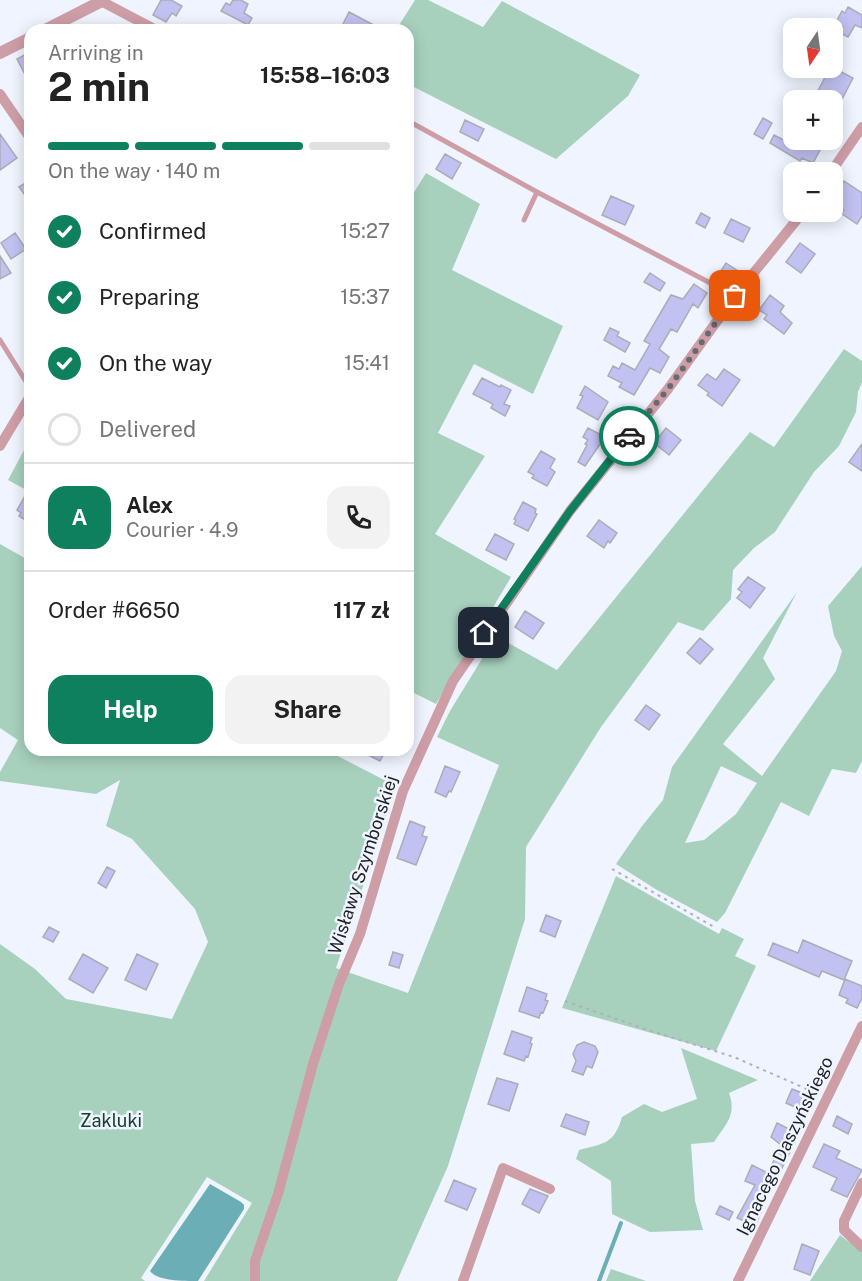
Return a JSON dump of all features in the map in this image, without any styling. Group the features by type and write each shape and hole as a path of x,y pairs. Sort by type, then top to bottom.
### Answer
{"street":[{"path":"57,24 103,1 145,24"},
{"path":"0,53 24,41"},
{"path":"0,94 24,129"},
{"path":"838,162 862,127"},
{"name":"Wisławy Szymborskiej","path":"255,1281 255,1261 278,1194 313,1064 339,984 360,934 403,791 432,723 459,669 570,511 668,389 735,296 795,222"},
{"path":"0,446 24,406"},
{"name":"Ignacego Daszyńskiego","path":"740,1280 862,1026"},
{"path":"462,1281 503,1168 550,1189"},
{"path":"862,1183 844,1221 844,1230 862,1247"}],"lane":[{"path":"414,124 735,296"},
{"path":"524,220 537,192"},
{"path":"0,340 24,378"}],"path":[{"path":"612,868 716,928"},
{"path":"566,1001 734,1057 826,1097"}],"green space":[{"path":"415,0 428,0 483,27 502,1 640,75 628,96 556,159 414,87 414,24 400,24"},
{"path":"426,173 480,204 452,270 563,326 533,394 474,364 438,433 485,456 435,534 511,577 436,704 414,693 414,192"},
{"name":"Zakluki","path":"844,349 862,361 862,382 858,392 856,412 839,446 814,472 775,532 754,548 733,570 731,599 703,631 678,622 601,727 526,847 525,919 448,1166 397,1281 204,1281 252,1203 207,1177 141,1278 145,1281 0,1281 0,944 35,969 66,999 172,1019 208,942 195,909 132,839 106,826 120,780 96,794 0,781 0,772 18,740 0,728 0,544 24,558 24,756 338,756 396,786 336,968 408,993 499,765 437,737 450,711 496,636 557,670 750,432 774,447"},
{"path":"24,450 24,489 8,480"},
{"path":"862,566 862,761 856,773 832,769 809,816 781,802 725,913 717,922 657,890 616,864 663,800 672,767 797,592 763,658 775,679 723,744 762,776 836,671 842,651 834,636 828,606","holes":["721,766 757,783 736,814 704,840 685,843"]},
{"path":"616,876 719,934 722,928 744,939 735,956 756,966 716,1051 562,1008"},
{"path":"681,1048 758,1080 729,1093 731,1113 714,1142 691,1144 695,1201 703,1230 650,1232 612,1214 611,1181 576,1159 579,1150 602,1144 612,1137 622,1117 644,1104 662,1112 697,1099"},
{"path":"840,1235 862,1252 862,1281 810,1281"},
{"path":"611,1269 646,1281 606,1281"}],"water":[{"path":"210,1184 241,1202 244,1209 198,1281 158,1277 150,1271"}],"building":[{"path":"161,0 171,0 182,6 176,16 172,13 166,22 153,15"},
{"path":"233,0 241,0 248,4 244,13 252,18 249,24 221,11 226,3 230,5"},
{"path":"848,7 862,15 862,28 855,25 848,37 843,34 843,18 838,18 842,11 845,13"},
{"path":"349,12 372,24 343,24"},
{"path":"24,55 24,72 17,59"},
{"path":"843,73 853,78 843,97 843,90 818,90 825,78 843,78"},
{"path":"763,118 772,123 763,139 754,134"},
{"path":"465,120 484,129 478,141 460,132"},
{"path":"0,134 17,158 0,170"},
{"path":"774,135 783,140 783,150 820,150 814,162 802,158 800,161 770,143"},
{"path":"445,154 461,163 452,179 436,169"},
{"path":"843,182 862,193 862,216 857,224 843,215"},
{"path":"24,184 24,194 19,187"},
{"path":"611,196 634,206 625,225 602,215"},
{"path":"701,213 710,218 705,228 696,223"},
{"path":"731,219 750,228 743,242 724,233"},
{"path":"15,233 24,246 24,250 11,259 1,243"},
{"path":"800,243 815,254 801,273 786,262"},
{"path":"0,256 11,273 0,279"},
{"path":"726,263 738,271 729,284 717,277"},
{"path":"650,273 665,283 660,291 644,282"},
{"path":"694,284 707,293 698,308 693,304 677,332 671,329 659,349 669,357 660,373 650,368 634,395 619,387 622,383 608,376 613,366 619,369 622,363 635,370 650,344 644,341 671,295 683,299"},
{"path":"770,295 784,306 780,312 792,323 784,334 764,319 767,315 759,310"},
{"path":"610,328 619,332 617,336 630,343 625,352 604,340"},
{"path":"724,369 740,380 722,406 698,385 707,374 716,380"},
{"path":"482,378 511,390 504,404 510,406 505,416 491,408 493,404 473,394"},
{"path":"585,386 608,402 598,420 577,408"},
{"path":"588,428 605,437 585,466 578,462 587,445 585,444 588,440 583,437"},
{"path":"666,428 681,440 669,455 654,443"},
{"path":"862,444 862,471 849,462"},
{"path":"541,451 555,459 550,468 555,472 547,486 532,478 534,475 528,472"},
{"path":"24,498 24,519 19,516 21,513 17,510"},
{"path":"523,502 536,509 537,514 528,531 514,524 516,520 514,519"},
{"path":"599,520 617,533 604,548 587,536"},
{"path":"495,534 514,544 506,560 486,550"},
{"path":"748,577 765,588 750,608 737,598 742,592 738,589"},
{"path":"525,611 544,623 533,639 515,627"},
{"path":"700,638 713,649 700,664 687,653"},
{"path":"646,705 660,715 649,730 635,720"},
{"path":"370,756 383,756 380,761"},
{"path":"445,766 460,772 451,792 449,791 446,797 435,792"},
{"path":"410,821 425,827 422,836 427,837 416,865 397,858"},
{"path":"107,867 115,871 106,888 98,883"},
{"path":"546,915 561,921 555,937 540,931"},
{"path":"49,927 59,932 53,942 43,937"},
{"path":"803,940 852,961 844,980 822,971 819,977 768,955 773,943 798,953"},
{"path":"393,952 403,955 399,968 389,965"},
{"path":"83,954 108,968 93,993 69,979"},
{"path":"137,954 158,964 146,990 125,980"},
{"path":"845,979 862,986 862,998 857,1008 846,1003 848,999 839,995"},
{"path":"527,987 547,994 545,1000 548,1001 539,1018 519,1011"},
{"path":"512,1031 532,1038 528,1057 526,1056 524,1061 504,1054"},
{"path":"584,1042 595,1046 598,1052 592,1068 587,1066 583,1075 572,1071 576,1061 573,1054 577,1045"},
{"path":"497,1078 518,1084 509,1111 488,1104"},
{"path":"792,1089 810,1096 804,1111 786,1103"},
{"path":"566,1114 589,1122 585,1135 561,1126"},
{"path":"837,1116 852,1124 848,1134 833,1126"},
{"path":"777,1123 799,1134 770,1192 763,1189 755,1205 763,1208 755,1226 737,1218 755,1185 745,1181 752,1165 768,1173 781,1145 771,1137"},
{"path":"824,1144 840,1151 836,1158 862,1170 847,1197 831,1190 837,1178 813,1167"},
{"path":"454,1180 476,1189 467,1210 445,1201"},
{"path":"530,1189 548,1196 539,1213 522,1204"},
{"path":"720,1206 733,1212 729,1220 716,1214"},
{"path":"802,1244 819,1251 810,1275 794,1269"}],"waterway":[{"path":"599,1281 621,1223"}],"way so far":[{"path":"629,436 668,389 735,296"}],"route":[{"path":"484,633 570,511 629,436"}]}
